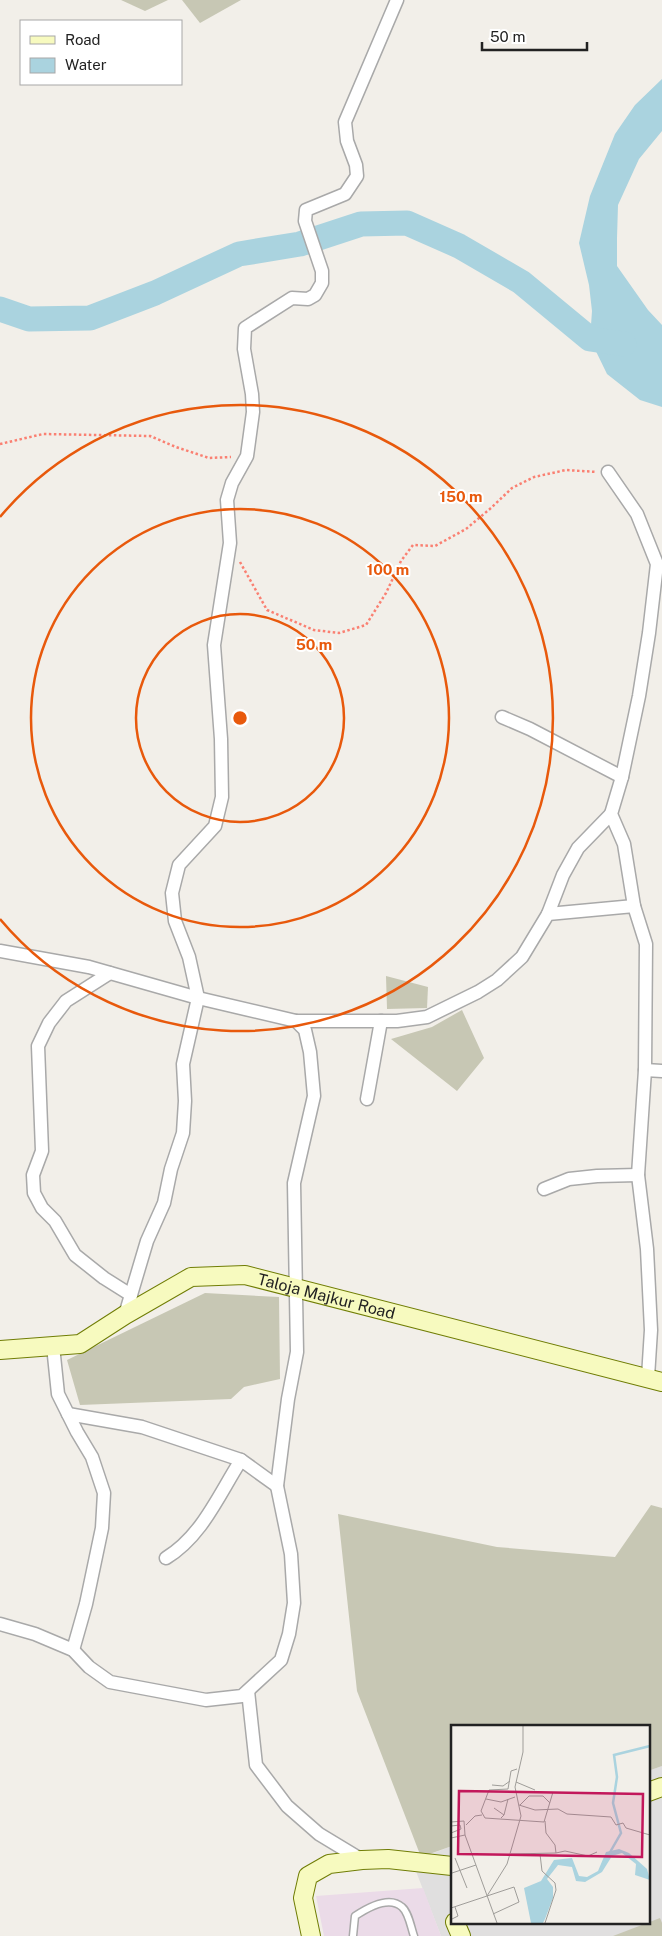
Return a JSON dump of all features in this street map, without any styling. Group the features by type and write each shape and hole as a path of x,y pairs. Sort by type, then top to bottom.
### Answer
{"street":[{"path":"125,1315 147,1241 164,1203 171,1168 183,1133 185,1102 183,1064 198,998 189,957 175,921 172,892 179,865 214,826 222,797 221,739 214,646 230,542 227,500 232,482 247,456 253,412 252,394 244,349 245,328 292,298 308,299 315,295 322,283 322,271 305,221 306,210 344,194 357,176 356,165 347,141 345,122 397,0"},
{"path":"0,951 89,967 198,998 296,1021 381,1021 427,1017 478,992 497,980 522,957 548,914 563,875 578,848 612,814 622,777 649,633 656,564 637,514 608,472"},
{"path":"502,717 530,729 622,777"},
{"path":"612,814 624,844 634,906 646,944 645,1070 638,1175 647,1249 655,1380"},
{"path":"548,914 634,906"},
{"path":"110,973 66,1001 49,1023 38,1046 42,1151 33,1175 34,1193 42,1208 55,1221 74,1255 104,1278 131,1295"},
{"path":"0,1624 35,1634 73,1650 89,1667 110,1682 206,1700 242,1696 281,1660 294,1603 291,1554 277,1486 296,1352 294,1183 314,1096 310,1052 305,1030 296,1021"},
{"path":"367,1099 381,1021"},
{"path":"645,1070 662,1071"},
{"path":"544,1189 569,1179 638,1175"},
{"name":"Taloja Majkur Road","path":"0,1350 80,1344 125,1315 192,1277 245,1275 655,1380"},
{"path":"53,1346 58,1394 92,1457 104,1493 102,1528 86,1604 73,1650"},
{"path":"68,1414 142,1428 241,1460 277,1486"},
{"path":"166,1558 178,1551 200,1528 241,1460"},
{"path":"248,1691 256,1765 287,1806 319,1834 362,1860"},
{"path":"650,1791 662,1787"},
{"path":"311,1936 303,1898 308,1876 329,1864 388,1859 451,1866"},
{"path":"456,1924 461,1936"}],"lane":[{"path":"353,1936 355,1916 367,1908 391,1902 401,1906 414,1936"}],"path":[{"path":"0,444 43,434 150,436 209,458 247,456"},
{"path":"230,542 267,610 314,630 339,633 366,625 386,593 401,561 413,546 436,546 466,529 492,508 512,488 534,477 566,470 608,472"}],"shaded area":[{"path":"121,0 168,0 145,11"},
{"path":"182,0 241,0 200,23"},
{"path":"386,976 428,987 427,1008 387,1009"},
{"path":"462,1010 484,1058 457,1091 391,1039 432,1027"},
{"path":"205,1293 279,1297 280,1379 244,1387 231,1399 80,1405 67,1360"},
{"path":"651,1505 662,1508 662,1766 650,1770 650,1725 451,1725 451,1846 421,1857 357,1691 338,1514 497,1547 615,1557"},
{"path":"662,1766 662,1936 441,1936 412,1861 451,1846 451,1924 650,1924 650,1770"},
{"path":"423,1888 441,1936 324,1936 316,1896"},
{"path":"660,1918 662,1936 613,1936 644,1924 650,1924 650,1922"}],"water":[{"path":"662,79 662,131 639,159 618,205 617,266 648,310 662,325 662,407 640,400 607,374 590,339 592,311 589,285 579,243 590,196 615,134 635,105"}],"waterway":[{"path":"0,309 29,319 90,318 155,293 239,254 300,244 361,224 407,223 459,246 521,282 590,339 624,344"}]}
